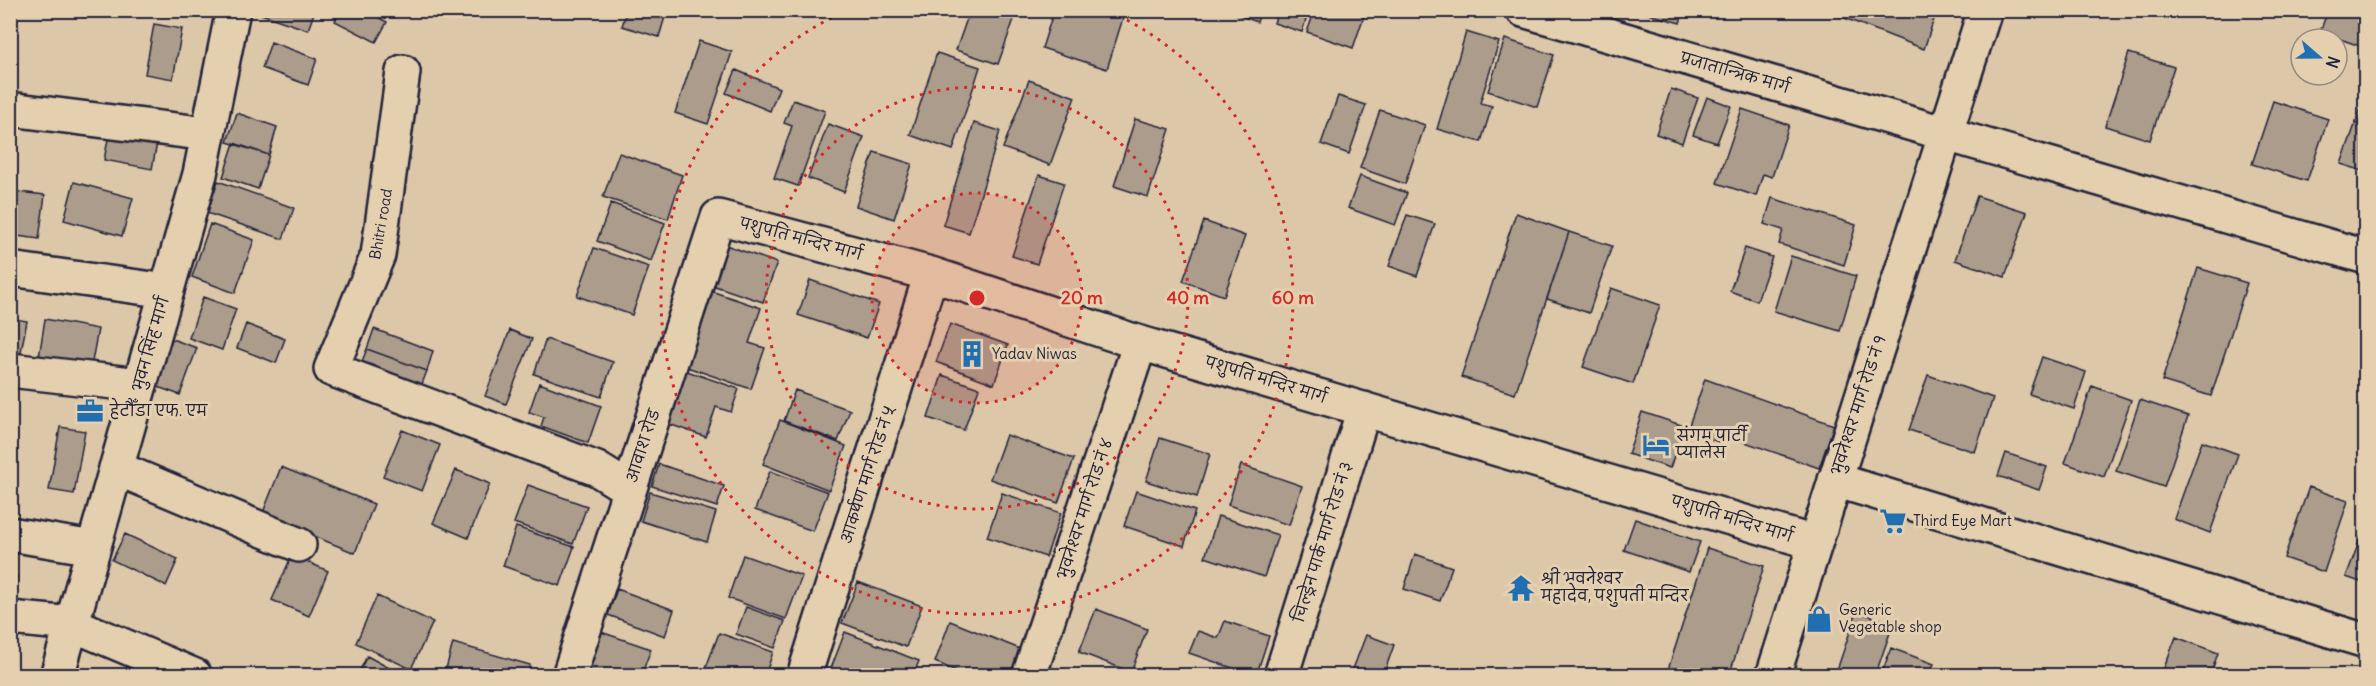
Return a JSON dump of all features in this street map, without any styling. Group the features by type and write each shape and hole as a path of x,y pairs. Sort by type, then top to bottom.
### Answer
{"street":[{"name":"भुवन सिंह मार्ग","path":"57,675 200,174 233,10"},
{"name":"प्रजातान्त्रिक मार्ग","path":"1523,10 2366,257"},
{"name":"भुवनेश्वर मार्ग रोड नं १","path":"1773,675 1985,10"},
{"name":"Bhitri road","path":"403,72 378,255 331,369 597,469 629,489"},
{"path":"10,109 208,134"},
{"name":"पशुपति मन्दिर मार्ग","path":"718,217 931,274 1140,343 1815,543"},
{"name":"आवाश रोड","path":"569,675 718,217"},
{"path":"10,269 167,291"},
{"name":"आकर्षण मार्ग रोड नं ५","path":"804,675 931,274"},
{"name":"भुवनेश्वर मार्ग रोड नं ४","path":"1029,675 1140,343"},
{"path":"10,370 140,385"},
{"name":"चिल्ड्रेन पार्क मार्ग रोड नं ३","path":"1281,675 1364,409"},
{"path":"116,468 299,545"},
{"path":"1835,480 2366,641"},
{"path":"10,534 93,548"},
{"path":"10,618 72,624 195,675"}],"building":[{"path":"138,10 173,10 172,16"},
{"path":"262,10 315,10 308,30 261,14"},
{"path":"341,10 364,10 387,22 376,42 335,21"},
{"path":"627,10 667,10 659,37 622,26"},
{"path":"970,10 1017,11 998,64 956,50"},
{"path":"1054,10 1101,10 1123,18 1107,69 1042,48"},
{"path":"1226,10 1261,10 1257,22"},
{"path":"1278,10 1309,10 1302,32 1274,23"},
{"path":"1315,10 1366,10 1353,48 1307,32"},
{"path":"1645,10 1684,10 1680,23 1645,13"},
{"path":"1824,10 1937,10 1924,49"},
{"path":"2328,10 2366,10 2366,30 2360,46 2349,42 2349,27 2322,27"},
{"path":"154,24 182,29 173,79 145,74"},
{"path":"1466,32 1499,42 1480,103 1492,106 1481,142 1437,129"},
{"path":"1505,39 1554,55 1537,107 1488,91"},
{"path":"699,41 732,52 708,124 675,113"},
{"path":"271,42 317,59 308,85 262,68"},
{"path":"937,53 980,67 953,150 910,135"},
{"path":"2129,53 2174,67 2150,140 2105,126"},
{"path":"736,70 779,88 770,111 726,93"},
{"path":"1029,80 1075,97 1050,165 1003,148"},
{"path":"1671,89 1698,98 1682,143 1656,134"},
{"path":"2366,94 2366,172 2341,164"},
{"path":"1338,96 1366,105 1349,154 1321,144"},
{"path":"1707,97 1731,106 1717,143 1693,135"},
{"path":"793,100 825,111 798,186 774,178 792,126 784,123"},
{"path":"2273,101 2328,119 2307,181 2252,164"},
{"path":"1742,109 1789,125 1772,177 1763,174 1756,196 1717,183"},
{"path":"1380,110 1425,125 1405,184 1360,168"},
{"path":"237,113 277,127 269,155 227,142"},
{"path":"1135,119 1170,129 1148,197 1114,186"},
{"path":"974,123 1000,131 969,233 943,225"},
{"path":"828,124 864,137 844,192 808,178"},
{"path":"109,134 157,143 152,169 104,160"},
{"path":"234,143 269,155 258,189 223,177"},
{"path":"874,152 912,164 894,219 856,206"},
{"path":"619,153 682,175 668,219 603,197"},
{"path":"1039,175 1064,183 1037,264 1012,256"},
{"path":"1360,176 1407,193 1395,225 1348,208"},
{"path":"218,181 294,208 283,239 207,213"},
{"path":"74,182 133,198 122,236 64,220"},
{"path":"10,191 45,195 39,239 10,235"},
{"path":"1977,196 2027,212 2005,277 1955,260"},
{"path":"1772,198 1856,225 1844,265 1779,244 1783,230 1764,224"},
{"path":"611,203 665,223 651,261 597,241"},
{"path":"1516,213 1569,232 1515,394 1461,377"},
{"path":"1407,215 1435,224 1417,276 1389,266"},
{"path":"1204,221 1245,236 1224,296 1183,281"},
{"path":"210,224 254,240 235,293 192,277"},
{"path":"1569,232 1612,246 1589,313 1547,299"},
{"path":"720,243 777,263 763,302 706,283"},
{"path":"594,248 649,267 632,315 577,296"},
{"path":"1745,248 1772,257 1757,301 1730,291"},
{"path":"1791,256 1856,276 1840,331 1774,311"},
{"path":"2198,268 2247,283 2211,396 2162,381"},
{"path":"810,280 879,304 867,338 798,315"},
{"path":"1611,288 1660,305 1633,384 1583,367"},
{"path":"708,290 761,308 749,343 765,348 751,389 681,365"},
{"path":"203,297 236,309 222,350 189,338"},
{"path":"10,318 27,321 18,367 10,366"},
{"path":"45,319 98,329 90,373 38,364"},
{"path":"246,324 285,339 276,363 237,348"},
{"name":"Yadav Niwas","path":"950,324 1008,345 994,384 936,362"},
{"path":"374,329 433,351 427,371 367,349"},
{"path":"510,330 532,339 506,404 485,396"},
{"path":"172,339 197,348 180,395 155,386"},
{"path":"546,339 613,362 601,397 534,374"},
{"path":"367,349 427,371 413,407 358,371"},
{"path":"2042,357 2086,372 2074,409 2029,394"},
{"path":"684,370 739,389 731,412 716,407 706,437 666,423"},
{"path":"942,375 979,388 964,430 928,418"},
{"path":"1928,375 1993,398 1975,452 1909,430"},
{"path":"1705,379 1834,425 1819,468 1725,435 1722,443 1687,431"},
{"path":"539,383 601,406 588,443 541,426 544,417 529,412"},
{"path":"2092,386 2131,400 2104,477 2065,463"},
{"path":"795,390 850,410 838,441 784,421"},
{"path":"2140,400 2188,416 2164,487 2116,471"},
{"path":"1642,412 1684,426 1670,468 1628,454"},
{"path":"780,420 846,446 829,490 763,464"},
{"path":"60,427 85,431 74,494 49,490"},
{"path":"402,430 440,445 422,491 383,476"},
{"path":"1006,435 1074,459 1058,503 990,479"},
{"path":"1160,438 1210,454 1197,497 1146,481"},
{"path":"2202,441 2238,454 2210,533 2174,519"},
{"path":"2006,453 2047,467 2039,490 1998,476"},
{"path":"659,464 724,486 717,507 652,486"},
{"path":"1241,465 1302,486 1289,525 1228,505"},
{"path":"281,467 374,504 355,553 262,515"},
{"path":"456,470 490,484 468,538 433,523"},
{"path":"770,471 828,492 813,531 755,510"},
{"path":"528,485 587,506 573,544 514,523"},
{"path":"2309,487 2348,501 2324,572 2284,558"},
{"path":"1136,491 1195,511 1184,546 1124,526"},
{"path":"650,492 716,512 707,542 641,521"},
{"path":"1002,493 1061,513 1046,557 987,537"},
{"path":"1218,516 1278,535 1264,577 1205,557"},
{"path":"1635,519 1700,542 1689,572 1624,550"},
{"path":"2366,523 2366,584 2346,577"},
{"path":"516,527 574,547 560,586 503,566"},
{"path":"125,534 178,559 166,586 112,560"},
{"path":"1707,548 1764,566 1729,676 1666,676"},
{"path":"1415,554 1452,567 1440,601 1404,589"},
{"path":"292,555 328,571 309,616 272,600"},
{"path":"743,555 802,576 786,619 728,598"},
{"path":"10,575 17,576 12,617 10,617"},
{"path":"858,582 922,606 906,647 842,623"},
{"path":"617,589 674,610 665,636 608,615"},
{"path":"377,596 433,622 411,669 356,643"},
{"path":"746,607 785,621 775,648 736,634"},
{"path":"1096,609 1147,629 1131,672 1079,652"},
{"path":"1857,611 1893,624 1875,676 1853,676 1837,670"},
{"path":"950,621 1020,649 1010,676 968,676 935,662"},
{"path":"1225,621 1269,636 1256,676 1189,653 1198,631 1218,638"},
{"path":"601,632 651,649 641,676 585,676"},
{"path":"845,632 919,661 913,676 841,676 830,671"},
{"path":"719,633 773,652 765,676 720,676 705,670"},
{"path":"1366,635 1394,645 1383,676 1370,676 1353,669"},
{"path":"2176,637 2218,653 2210,676 2161,676"},
{"path":"453,643 530,665 527,676 444,676"},
{"path":"1891,648 1934,664 1929,676 1881,676"},
{"path":"367,656 404,676 357,676"}],"place":[{"name":"Yadav Niwas","path":"972,354"},
{"name":"हेटौँडा एफ. एम","path":"90,411"},
{"name":"संगम पार्टी प्यालेस","path":"1656,445"},
{"name":"Third Eye Mart","path":"1893,521"},
{"name":"श्री भुवनेश्वर महादेव, पशुपती मन्दिर","path":"1521,588"},
{"name":"Generic Vegetable shop","path":"1819,619"}]}
